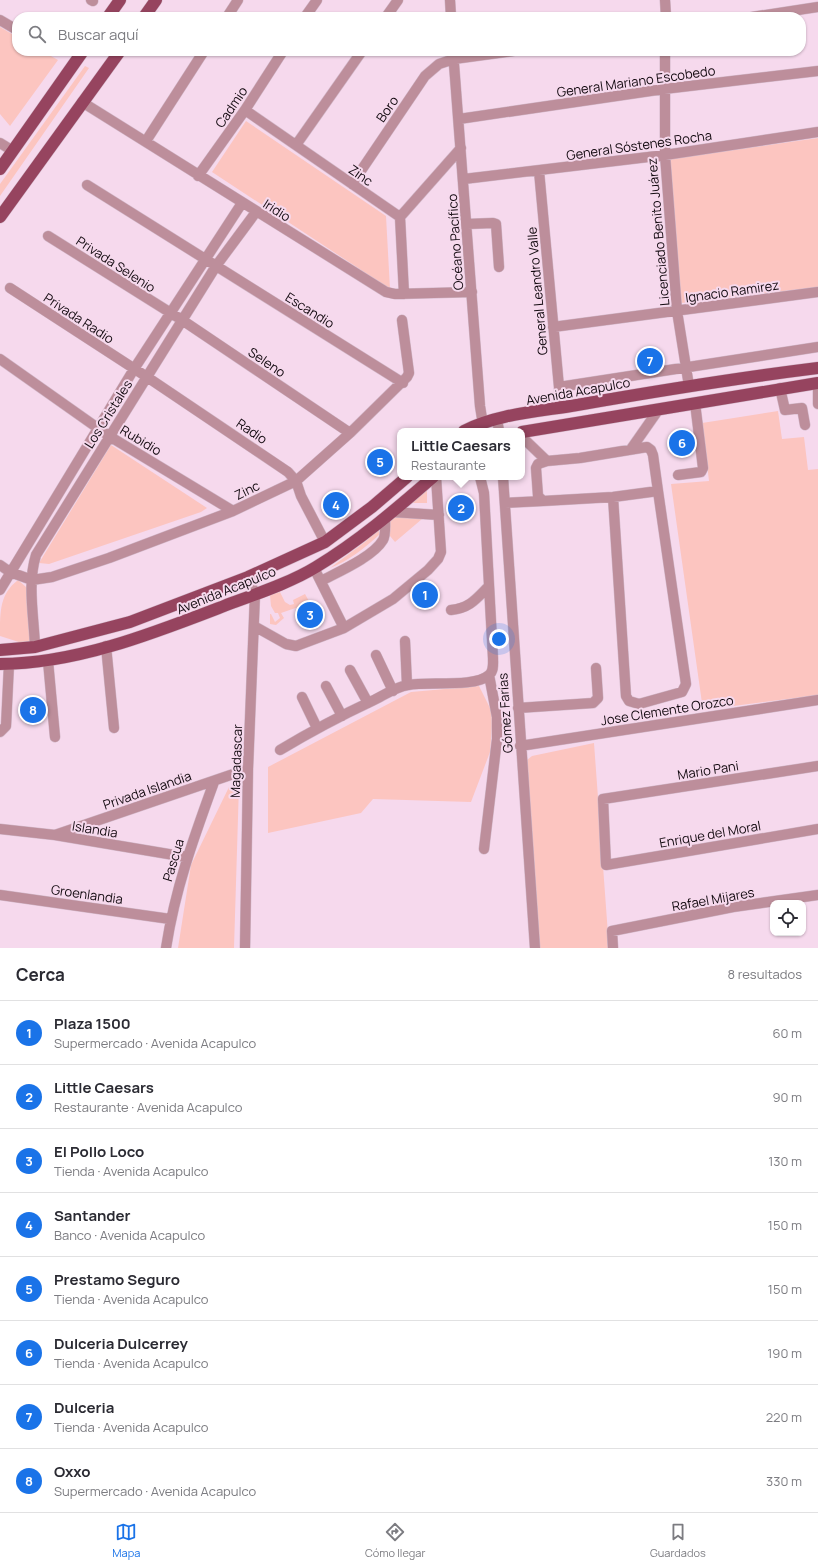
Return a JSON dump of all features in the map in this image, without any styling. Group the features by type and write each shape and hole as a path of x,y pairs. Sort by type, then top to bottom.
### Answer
{"main road":[{"path":"112,12 120,0"},
{"path":"148,12 156,0"},
{"path":"0,169 80,56"},
{"path":"0,217 116,56"},
{"name":"Avenida Acapulco","path":"483,427 498,425 559,408 689,386 818,368"},
{"path":"525,431 659,408 818,383"},
{"name":"Avenida Acapulco","path":"0,650 35,647 130,622 248,577 325,542 403,480"},
{"name":"Avenida Acapulco","path":"4,664 48,661 106,646 156,632 255,594 314,568 363,536 389,516 430,480"}],"street":[{"path":"230,12 238,0"},
{"path":"390,12 398,0"},
{"path":"450,0 451,12"},
{"path":"665,0 666,12"},
{"path":"307,12 312,2"},
{"path":"785,12 818,7"},
{"path":"0,20 12,27"},
{"path":"146,141 201,56"},
{"name":"Cadmio","path":"198,176 245,110 280,56"},
{"path":"296,145 358,56"},
{"name":"Boro","path":"352,184 425,76 439,64 452,56"},
{"name":"Océano Pacífico","path":"454,56 483,427"},
{"name":"Licenciado Benito Juárez","path":"665,56 665,155 678,311 689,386"},
{"name":"General Mariano Escobedo","path":"458,119 664,89 818,71"},
{"name":"Iridio","path":"82,102 372,285 386,292 404,294 472,292"},
{"name":"Zinc","path":"245,110 400,217"},
{"name":"General Sóstenes Rocha","path":"464,178 540,171 665,155 818,132"},
{"path":"0,143 13,151"},
{"path":"404,294 400,217 461,148"},
{"name":"General Leandro Valle","path":"540,171 559,387 559,408"},
{"name":"Escandio","path":"87,185 403,383"},
{"name":"Los Cristales","path":"0,590 169,313 242,203"},
{"name":"Los Cristales","path":"35,647 32,580 33,566 36,555 216,266 256,212"},
{"path":"467,224 496,224 499,267"},
{"name":"Privada Selenio","path":"48,236 169,313"},
{"name":"Privada Radio","path":"10,288 134,369"},
{"name":"Ignacio Ramirez","path":"553,327 818,292"},
{"name":"Seleno","path":"169,313 182,320 350,433"},
{"path":"402,320 409,373 403,383"},
{"path":"559,387 685,366 753,358 818,347"},
{"name":"Rubidio","path":"0,359 109,436 233,511"},
{"name":"Radio","path":"134,369 280,466 296,481 301,496 325,542"},
{"name":"Zinc","path":"32,580 52,576 109,558 233,511 296,481 403,383"},
{"path":"818,383 818,404"},
{"path":"780,388 785,410 802,408 805,425"},
{"path":"678,475 701,472 703,468 695,403"},
{"path":"632,449 659,408"},
{"path":"525,440 547,461"},
{"path":"543,501 538,496 536,468 538,464 547,461 580,458 647,447 651,450 686,684 682,692 639,704 629,702 626,696 613,497"},
{"path":"254,626 286,644 296,646 344,628 393,599 428,570 438,559 441,552 436,480"},
{"path":"280,750 317,728 407,685 465,682 480,680 489,675 493,669 494,658 484,493 481,480"},
{"name":"Gómez Farías","path":"503,480 520,746 535,948"},
{"path":"505,504 613,497 658,491"},
{"path":"321,581 369,554 380,544 384,539 389,516 439,515"},
{"path":"0,565 10,572 32,580"},
{"path":"314,568 344,628"},
{"name":"Magadascar","path":"245,948 248,769 255,594 248,577"},
{"path":"451,610 463,609 471,604 489,586"},
{"path":"405,641 407,685"},
{"path":"106,646 114,728"},
{"path":"376,655 393,691"},
{"path":"48,661 55,737"},
{"path":"0,732 6,726 4,664"},
{"path":"518,708 593,703 598,698 596,668"},
{"path":"350,670 368,703"},
{"path":"484,849 497,739 497,717 489,675"},
{"path":"326,686 342,716"},
{"path":"302,698 317,728"},
{"name":"Jose Clemente Orozco","path":"520,746 818,700"},
{"name":"Mario Pani","path":"606,864 603,799 818,766"},
{"name":"Privada Islandia","path":"55,835 214,782 248,769"},
{"name":"Pascua","path":"166,948 170,919 186,857 214,782"},
{"name":"Islandia","path":"0,829 55,835 186,857"},
{"name":"Enrique del Moral","path":"606,864 818,829"},
{"name":"Groenlandia","path":"0,895 170,919"},
{"name":"Rafael Mijares","path":"614,948 612,931 733,907 818,895"}],"shaded area":[{"path":"0,27 12,34 12,56 51,56 58,60 10,126 0,114"},
{"path":"85,66 89,68 0,196 0,184"},
{"path":"246,121 386,216 390,289 212,172"},
{"path":"818,138 818,287 681,303 670,159"},
{"path":"778,411 782,439 804,437 808,470 818,469 818,695 703,710 671,484 709,481 702,423"},
{"path":"111,445 207,508 201,512 49,564 39,563"},
{"path":"427,483 427,503 407,503"},
{"path":"420,515 422,519 395,542 390,536 389,522 396,516"},
{"path":"378,529 380,534 369,544 350,558 330,568 365,542"},
{"path":"18,580 26,587 29,595 30,638 29,643 25,644 0,636 0,618 4,597 12,585"},
{"path":"280,592 285,602 290,605 294,604 293,600 305,594 310,603 281,613 284,618 276,625 270,624 270,614 275,622 280,618 278,613 275,613 271,606 270,595"},
{"path":"479,686 493,714 490,752 471,802 373,799 361,813 268,833 268,767 411,692"},
{"path":"594,743 609,948 540,948 526,767 527,760 532,756"},
{"path":"239,785 234,948 178,948 191,865 229,787"}],"place":[{"name":"Dulceria","path":"650,361"},
{"name":"Dulceria Dulcerrey","path":"682,443"},
{"name":"Prestamo Seguro","path":"380,462"},
{"name":"Santander","path":"336,505"},
{"name":"Little Caesars","path":"461,508"},
{"name":"Plaza 1500","path":"425,595"},
{"name":"El Pollo Loco","path":"310,615"},
{"name":"Oxxo","path":"33,710"}]}
